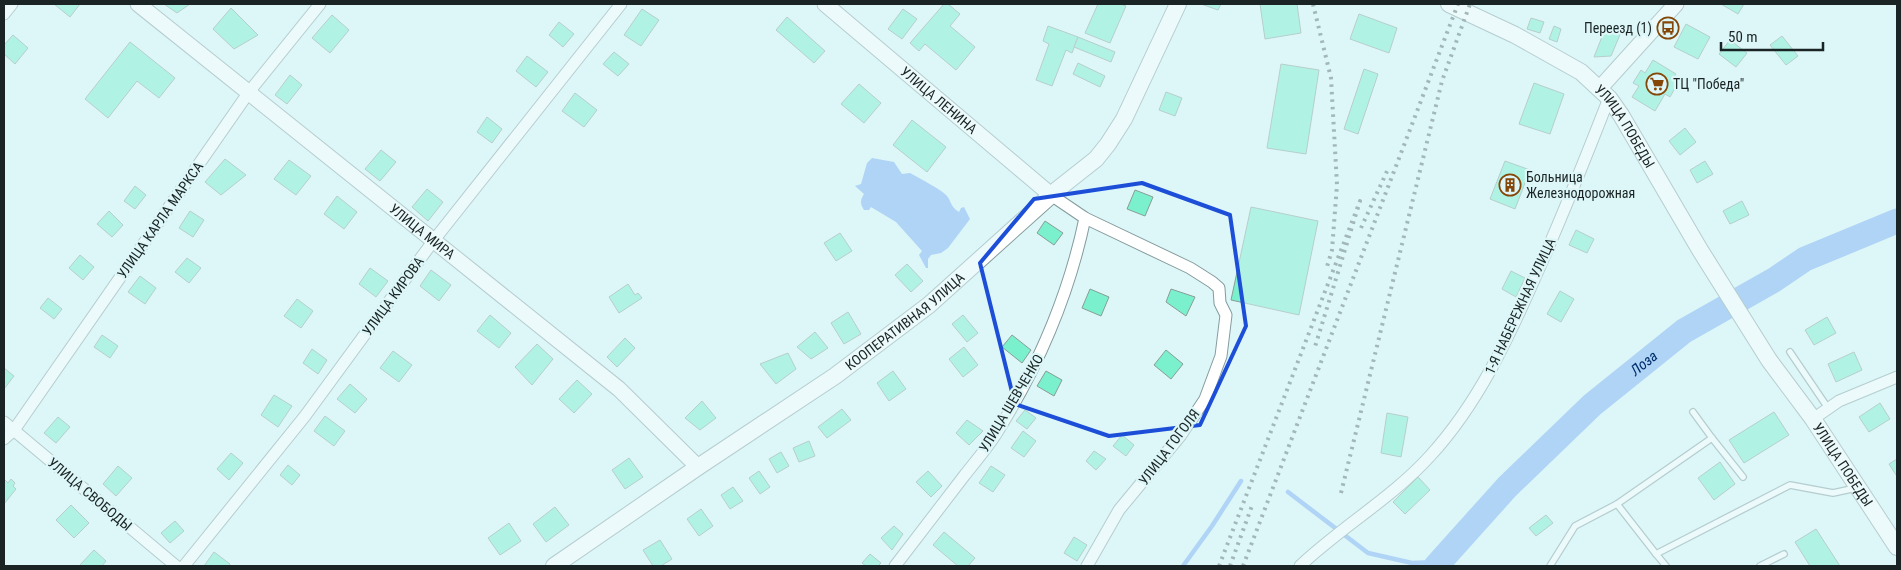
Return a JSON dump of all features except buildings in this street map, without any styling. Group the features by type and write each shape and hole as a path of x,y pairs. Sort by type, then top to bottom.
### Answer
{"main road":[{"name":"КООПЕРАТИВНАЯ УЛИЦА","path":"554,566 834,376 929,305 1051,195 1096,159 1124,119 1178,4"},
{"name":"УЛИЦА ПОБЕДЫ","path":"1450,4 1515,35 1581,72 1605,93 1621,115 1700,250 1769,360 1813,419 1897,547"}],"street":[{"path":"4,14 12,4"},
{"name":"УЛИЦА МИРА","path":"138,4 619,389 698,467"},
{"name":"УЛИЦА КАРЛА МАРКСА","path":"4,439 14,430 249,92 320,4"},
{"name":"УЛИЦА КИРОВА","path":"184,566 305,416 434,240 621,4"},
{"name":"УЛИЦА ЛЕНИНА","path":"825,4 1051,195"},
{"path":"1605,93 1676,4"},
{"name":"1-Я НАБЕРЕЖНАЯ УЛИЦА","path":"1300,566 1405,480 1431,455 1455,424 1486,378 1518,317 1556,232 1605,93"},
{"path":"1051,195 1085,218"},
{"name":"УЛИЦА ГОГОЛЯ","path":"1085,218 1190,268 1212,282 1219,288 1220,303 1226,315 1221,356 1205,398 1181,435 1119,510 1087,566"},
{"name":"УЛИЦА ШЕВЧЕНКО","path":"895,566 995,435 1025,384 1054,323 1079,245 1085,218"},
{"path":"1813,419 1839,401 1897,377"},
{"name":"УЛИЦА СВОБОДЫ","path":"4,422 176,566"}],"lane":[{"path":"1790,352 1828,408"},
{"path":"1693,412 1743,477"},
{"path":"1550,566 1575,526 1617,504 1712,438"},
{"path":"1656,554 1790,485 1833,493 1858,487"},
{"path":"1617,504 1666,566"},
{"path":"1760,566 1784,554"}],"highlighted area":[{"path":"1142,183 1230,215 1246,326 1200,425 1109,436 1015,404 980,263 1034,199"}],"water":[{"path":"872,158 894,162 902,174 910,173 945,194 959,212 964,207 970,219 948,248 941,253 931,255 928,259 928,268 926,268 919,255 922,251 896,222 871,207 869,210 864,210 861,202 864,194 855,186 861,184 867,163"}],"waterway":[{"name":"Лоза","path":"1436,566 1507,487 1592,405 1684,331 1774,280 1805,259 1897,221"},
{"path":"1183,566 1241,481"},
{"path":"1288,492 1368,553 1412,563 1438,562"}],"railway":[{"path":"1313,4 1331,78 1337,185 1332,250 1326,270"},
{"path":"1243,566 1458,4"},
{"path":"1341,493 1442,81 1470,4"},
{"path":"1361,228 1388,169"},
{"path":"1219,566 1360,201 1314,350"},
{"path":"1230,566 1253,503"}],"place":[{"name":"Переезд (1)","path":"1668,28"},
{"name":"ТЦ \"Победа\"","path":"1657,84"},
{"name":"Больница Железнодорожная","path":"1510,185"}]}
